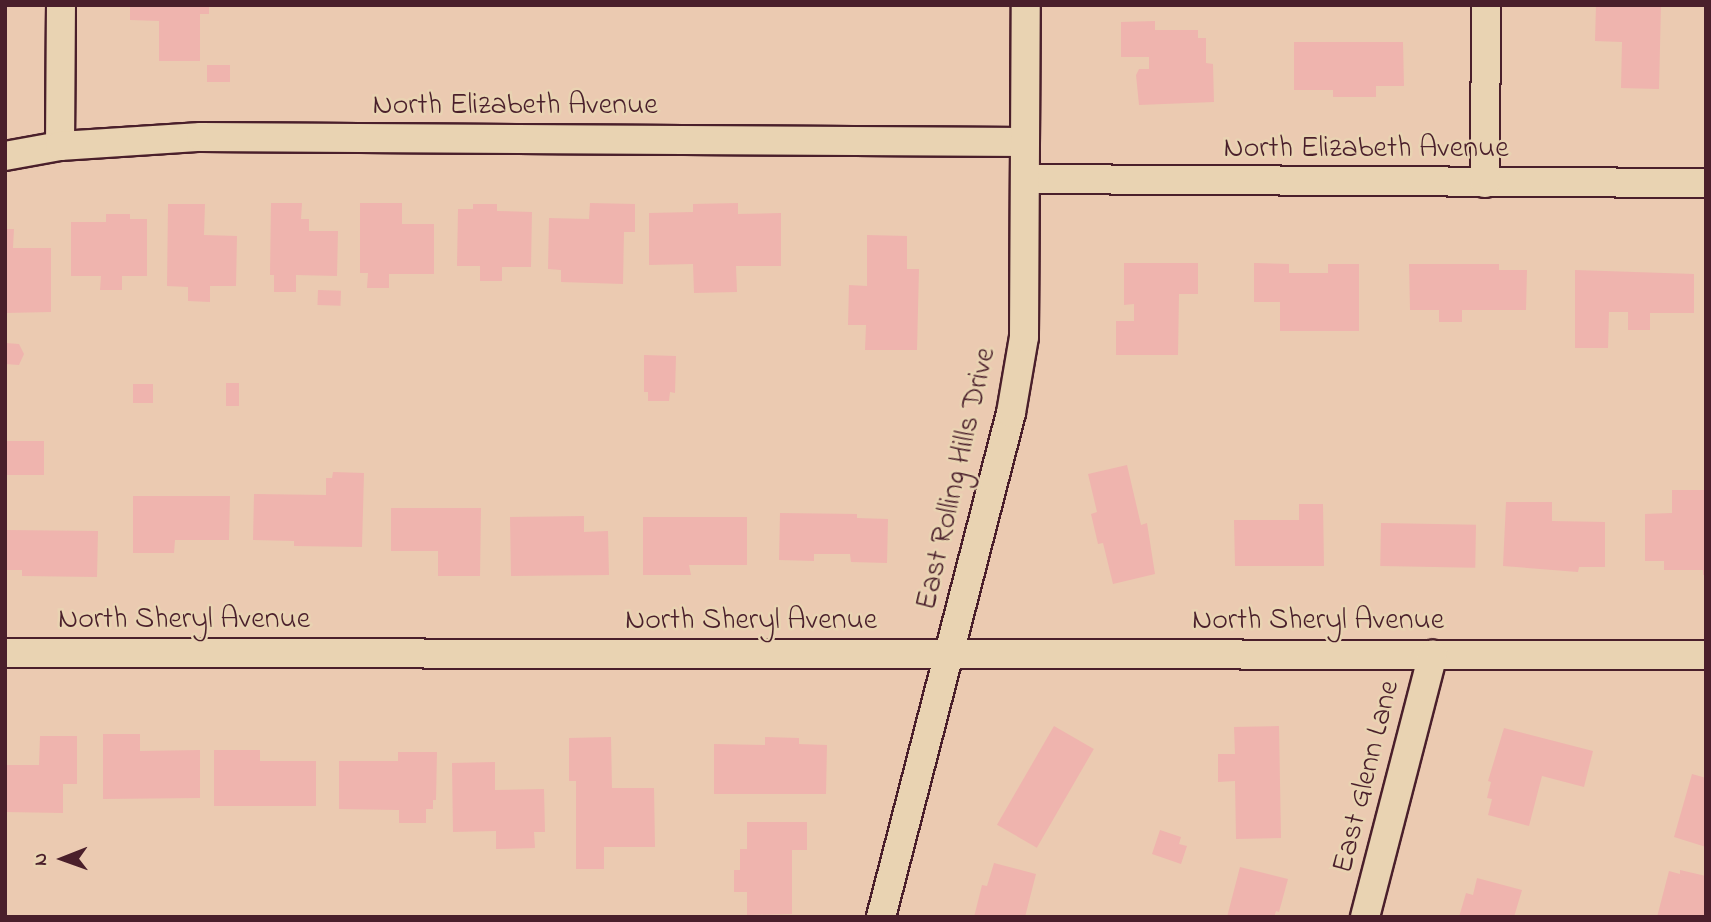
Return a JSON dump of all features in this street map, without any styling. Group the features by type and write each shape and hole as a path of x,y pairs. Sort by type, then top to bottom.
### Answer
{"street":[{"path":"60,146 61,5"},
{"name":"East Rolling Hills Drive","path":"881,917 1011,413 1024,337 1026,5"},
{"path":"1485,183 1486,5"},
{"name":"North Elizabeth Avenue","path":"5,156 60,146 201,137 1025,142"},
{"name":"North Elizabeth Avenue","path":"1025,179 1706,183"},
{"name":"North Sheryl Avenue","path":"5,653 1706,655"},
{"name":"East Glenn Lane","path":"1366,917 1433,655"}],"building":[{"path":"130,5 209,5 209,14 200,14 200,61 159,61 159,21 130,20"},
{"path":"1596,5 1661,5 1659,89 1621,88 1622,42 1595,41"},
{"path":"1155,21 1155,30 1198,30 1198,38 1206,38 1206,63 1213,64 1214,102 1139,105 1136,75 1139,69 1149,69 1149,57 1121,57 1121,22"},
{"path":"1294,42 1403,42 1404,86 1376,86 1376,97 1333,97 1333,90 1294,90"},
{"path":"207,65 230,65 230,82 207,82"},
{"path":"271,203 302,203 301,219 309,219 309,231 338,231 337,276 296,275 296,292 274,292 274,275 270,275"},
{"path":"360,203 402,203 402,224 434,224 434,274 389,274 389,288 367,288 368,273 360,273"},
{"path":"590,203 635,204 635,232 624,232 623,284 561,282 561,270 548,269 549,218 589,219"},
{"path":"738,203 738,214 781,213 781,266 736,266 737,292 694,293 693,264 649,265 649,213 693,212 693,204"},
{"path":"168,204 205,204 204,235 237,236 236,286 210,286 210,302 188,301 188,287 167,286"},
{"path":"473,204 497,204 497,211 532,212 531,267 502,267 502,281 480,281 480,266 457,266 458,209 473,209"},
{"path":"106,214 130,214 130,219 147,219 147,276 122,276 122,290 100,290 101,276 71,276 71,222 106,222"},
{"path":"5,229 14,229 13,248 51,248 51,312 5,313"},
{"path":"867,235 907,236 907,269 919,269 917,350 865,350 866,325 848,325 849,285 867,286"},
{"path":"1124,263 1198,263 1198,294 1179,294 1178,355 1116,355 1116,321 1134,321 1134,304 1124,305"},
{"path":"1254,263 1289,264 1289,273 1328,273 1328,264 1359,264 1359,331 1280,331 1280,302 1254,302"},
{"path":"1409,264 1499,264 1499,270 1527,270 1526,310 1462,310 1462,322 1439,322 1439,310 1410,310"},
{"path":"1575,270 1694,274 1694,313 1650,313 1650,330 1628,330 1628,312 1609,312 1608,348 1575,348"},
{"path":"318,290 341,291 340,306 317,305"},
{"path":"6,343 19,344 24,354 19,365 5,364"},
{"path":"644,355 676,356 675,393 670,392 669,401 648,401 648,392 644,392"},
{"path":"226,383 239,383 239,406 226,406"},
{"path":"133,384 153,384 153,403 133,403"},
{"path":"5,441 44,441 44,475 5,475"},
{"path":"1127,465 1141,525 1147,523 1155,574 1113,584 1103,543 1098,544 1091,514 1097,512 1088,474"},
{"path":"333,472 364,473 362,547 294,546 294,541 253,540 254,494 326,495 326,478 332,478"},
{"path":"1672,490 1706,490 1706,575 1703,575 1703,570 1664,570 1664,561 1645,561 1645,514 1672,513"},
{"path":"133,496 230,496 229,540 175,540 174,553 133,553"},
{"path":"1506,502 1552,502 1552,521 1605,522 1605,567 1579,567 1578,572 1503,566"},
{"path":"1299,504 1323,504 1324,566 1235,566 1234,520 1299,520"},
{"path":"391,508 481,508 480,576 438,576 438,551 391,551"},
{"path":"780,513 857,514 857,518 888,519 887,563 851,562 850,554 814,554 814,561 779,560"},
{"path":"584,516 584,532 608,531 609,575 511,576 510,517"},
{"path":"643,517 747,517 747,565 689,565 691,575 643,575"},
{"path":"1381,523 1476,525 1475,568 1380,566"},
{"path":"5,530 98,531 97,577 22,576 22,570 5,570"},
{"path":"1054,726 1094,749 1037,848 997,825"},
{"path":"1279,726 1281,838 1236,839 1235,781 1218,782 1218,754 1235,754 1234,727"},
{"path":"1504,728 1593,751 1584,787 1542,776 1529,826 1488,815 1492,799 1487,798 1491,782 1488,781"},
{"path":"103,734 140,734 140,751 200,750 200,798 103,799"},
{"path":"40,736 77,736 77,784 63,784 63,813 5,812 5,765 39,765"},
{"path":"611,737 612,788 654,788 655,847 604,847 604,869 576,869 576,781 569,781 569,738"},
{"path":"765,737 799,738 799,744 827,745 826,794 714,794 714,744 765,745"},
{"path":"214,750 260,750 260,761 316,761 316,806 214,806"},
{"path":"398,752 437,752 436,800 433,800 433,809 426,809 426,823 399,823 399,810 339,809 339,761 398,761"},
{"path":"495,762 495,790 544,789 545,832 534,832 535,848 496,849 496,831 453,832 452,763"},
{"path":"1692,774 1706,778 1706,847 1674,837"},
{"path":"747,822 807,822 807,850 792,850 792,914 747,915 747,892 734,892 734,870 740,870 740,849 747,849"},
{"path":"1160,830 1181,837 1179,844 1187,846 1181,864 1152,854"},
{"path":"994,863 1036,874 1025,917 974,917 982,885 987,886"},
{"path":"1240,867 1288,879 1279,912 1276,911 1274,917 1227,917"},
{"path":"1680,870 1706,876 1706,917 1657,917 1669,871 1680,874"},
{"path":"1477,878 1522,890 1514,917 1459,917 1466,893 1473,895"}]}
